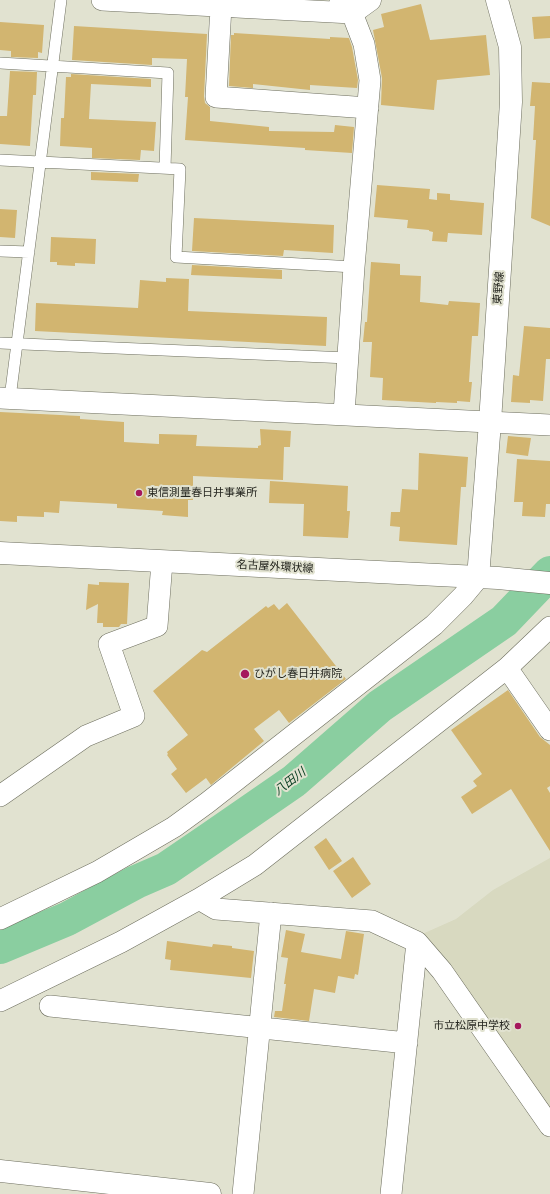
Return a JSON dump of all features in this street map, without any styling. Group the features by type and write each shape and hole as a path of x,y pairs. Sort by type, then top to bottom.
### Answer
{"street":[{"path":"102,0 221,6 346,6 370,0"},
{"name":"東野線","path":"488,578 490,422 512,102 510,47 497,0"},
{"path":"221,6 216,97 368,108"},
{"path":"344,414 354,268 370,80 364,44 346,6"},
{"path":"5,398 550,425"},
{"name":"名古屋外環状線","path":"0,553 488,578 550,583"},
{"path":"0,796 86,736 134,716 109,644 157,626 162,562"},
{"path":"0,919 97,872 174,827 207,803 434,625 463,596 488,578"},
{"path":"0,1001 121,942 200,899 255,865 507,668 550,627"},
{"path":"507,668 550,730"},
{"path":"200,899 216,909 372,921 417,942 442,971 550,1126"},
{"path":"242,1194 270,913"},
{"path":"391,1194 417,942"},
{"path":"50,1006 407,1043"},
{"path":"0,1171 210,1194"}],"lane":[{"path":"5,398 17,344 61,0"},
{"path":"0,63 168,73 165,168"},
{"path":"0,160 180,169 176,257 354,268"},
{"path":"0,251 29,252"},
{"path":"0,343 348,358"}],"shaded area":[{"name":"市立松原中学校","path":"550,858 550,1117 420,935 456,919 493,890"}],"building":[{"path":"421,4 430,40 486,35 490,75 437,80 434,110 381,105 382,78 373,30 384,27 381,14"},
{"path":"550,16 550,38 534,39 532,17"},
{"path":"0,22 44,25 42,53 38,52 38,58 11,57 11,51 0,50"},
{"path":"74,26 207,34 204,96 205,103 210,107 210,121 269,127 269,131 334,132 335,125 354,127 352,153 305,150 305,148 185,140 188,97 185,97 187,59 152,58 152,65 72,60"},
{"path":"234,33 330,39 330,37 349,38 358,80 357,88 310,85 310,90 253,84 253,88 229,86 231,35 234,35"},
{"path":"10,71 37,72 36,95 33,95 30,146 0,144 0,116 7,116"},
{"path":"71,74 151,79 151,87 91,84 89,119 156,122 154,151 141,150 140,160 92,158 92,148 60,146 61,118 64,118 66,77 71,77"},
{"path":"532,82 550,83 550,226 531,218 536,140 533,140 535,106 530,106"},
{"path":"91,172 139,174 138,182 91,180"},
{"path":"377,185 430,189 429,199 437,200 437,193 450,194 450,200 484,203 482,235 448,233 447,242 432,241 433,232 429,230 407,228 408,220 374,217"},
{"path":"0,209 17,210 15,238 0,237"},
{"path":"194,218 334,225 333,253 284,250 283,256 192,251"},
{"path":"51,237 96,239 95,264 75,263 75,266 57,265 57,262 50,262"},
{"path":"371,262 400,264 400,275 421,276 420,302 448,305 449,301 480,303 478,336 472,336 469,382 472,382 470,402 457,401 457,403 436,403 382,400 383,378 370,377 372,342 363,342 365,322 367,322"},
{"path":"192,265 282,270 282,279 191,275"},
{"path":"166,278 189,279 188,311 327,317 326,346 35,331 36,303 138,308 140,280 166,282"},
{"path":"524,326 550,328 550,359 546,359 543,401 530,400 530,403 511,402 513,375 519,376"},
{"path":"0,412 80,416 80,419 124,422 124,442 159,444 159,434 197,435 196,446 258,448 258,446 261,445 260,429 291,431 290,447 284,447 283,480 193,476 193,500 188,500 188,517 162,515 163,511 117,508 117,504 60,501 59,513 44,512 44,517 17,516 17,522 0,521"},
{"path":"508,436 531,438 528,456 506,453"},
{"path":"419,453 468,457 466,487 461,487 457,545 399,541 400,527 390,526 391,512 400,512 402,489 418,490"},
{"path":"517,459 550,461 550,504 546,504 545,517 522,516 523,502 514,502"},
{"path":"270,481 348,486 347,511 350,511 348,538 303,536 304,504 269,503"},
{"path":"99,582 129,583 127,624 121,624 119,627 103,627 103,623 97,623 98,604 86,610 88,584 99,585"},
{"path":"287,603 346,679 289,723 279,710 254,729 264,741 211,785 206,778 186,793 171,774 177,769 167,755 167,752 188,735 153,691 202,650 207,652 266,606 268,608 274,604 279,610"},
{"path":"508,690 540,737 550,745 550,786 547,788 550,793 550,851 511,789 472,814 461,797 477,786 473,781 482,774 451,730"},
{"path":"326,838 342,861 329,870 314,847"},
{"path":"353,857 371,884 352,898 333,871"},
{"path":"286,930 305,934 301,952 341,959 346,931 364,934 358,975 355,974 354,979 338,976 335,993 314,989 309,1021 274,1017 275,1011 282,1011 286,984 284,984 288,958 281,957"},
{"path":"167,941 212,947 213,944 232,946 232,948 254,951 251,978 170,970 171,960 165,959"}],"waterway":[{"name":"八田川","path":"0,947 67,919 136,882 166,869 294,781 380,706 504,621 550,573"}],"place":[{"name":"東信測量春日井事業所","path":"139,493"},
{"name":"ひがし春日井病院","path":"245,674"},
{"name":"市立松原中学校","path":"518,1026"}]}
